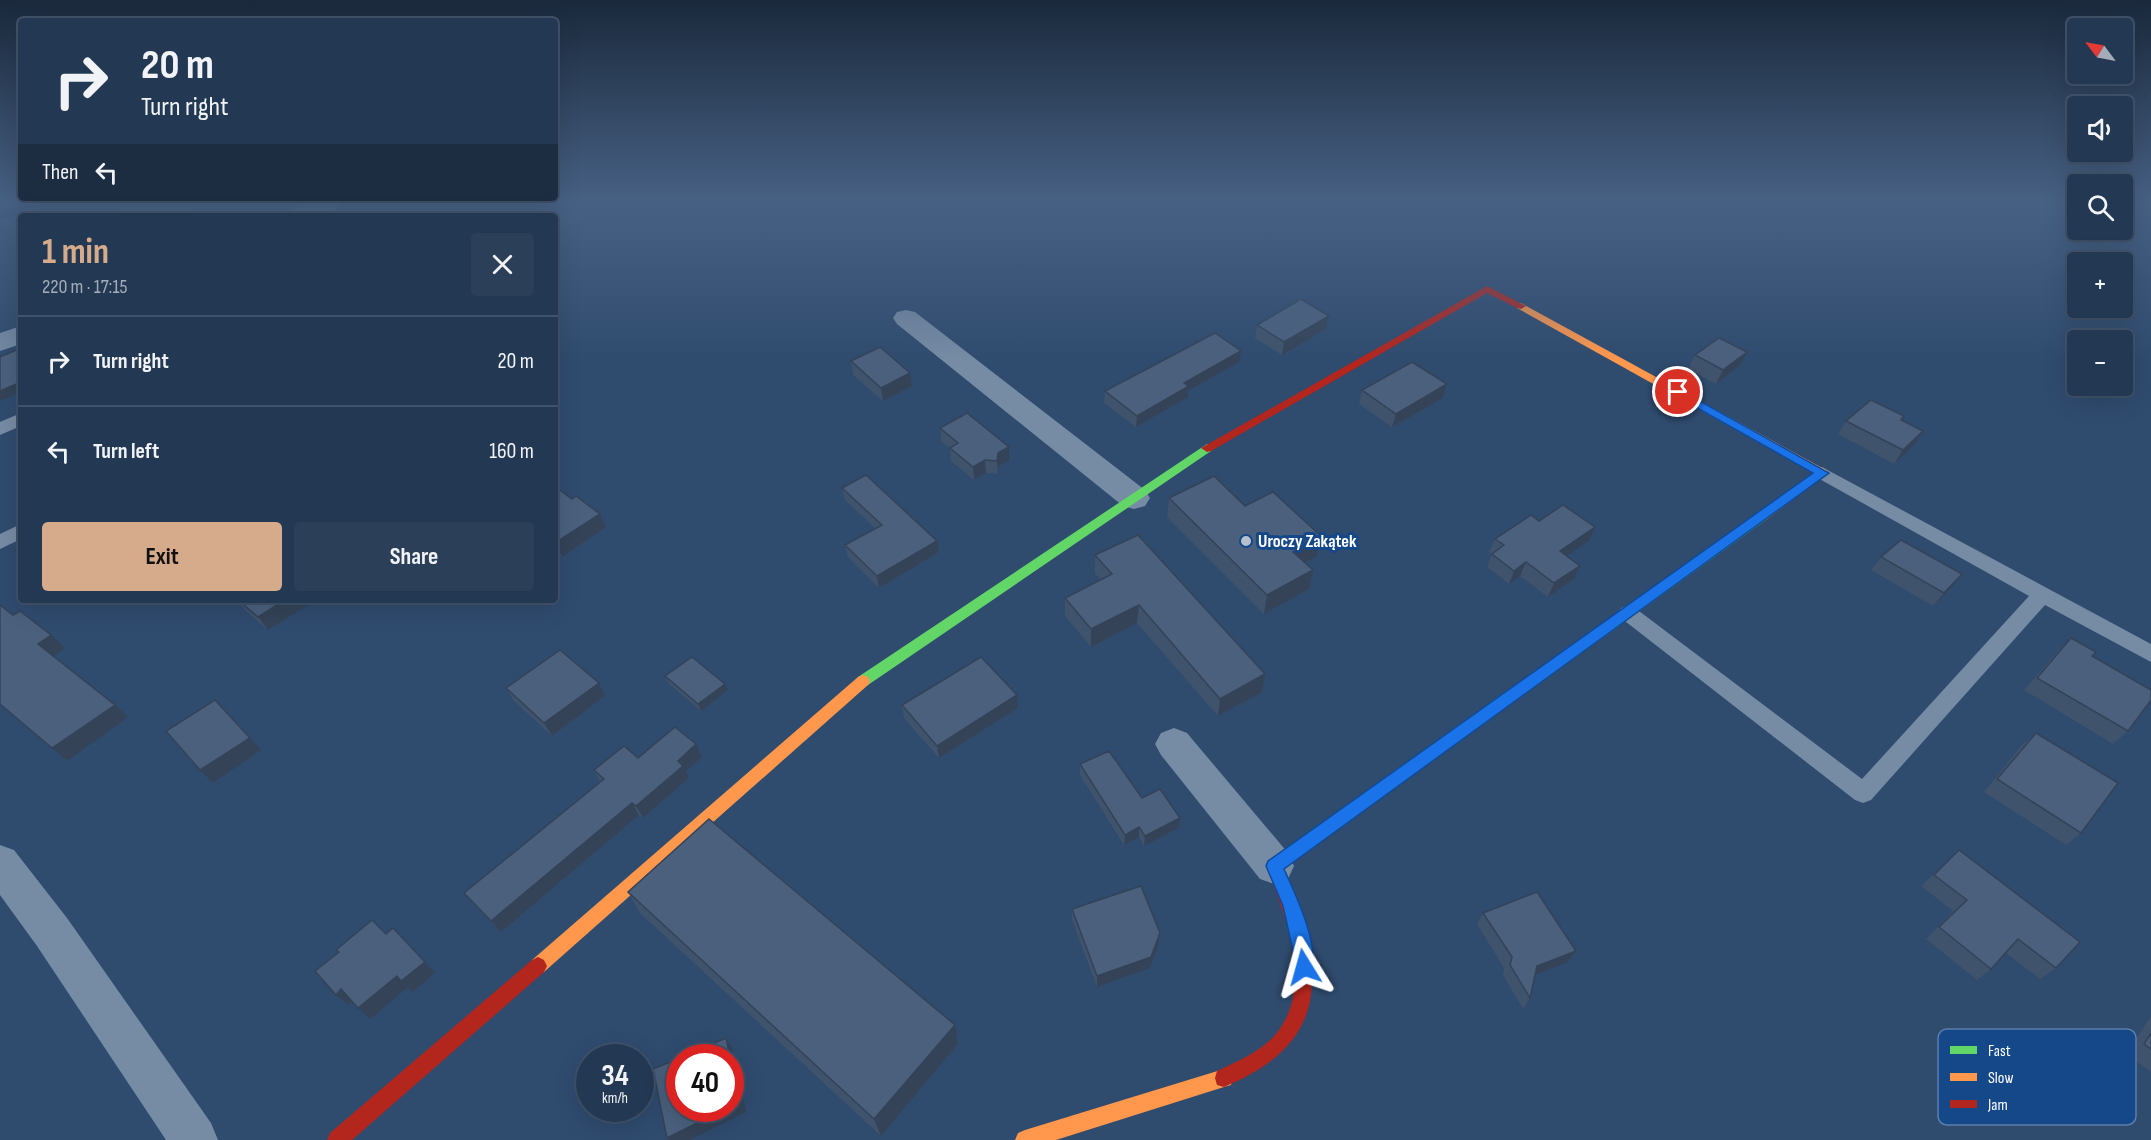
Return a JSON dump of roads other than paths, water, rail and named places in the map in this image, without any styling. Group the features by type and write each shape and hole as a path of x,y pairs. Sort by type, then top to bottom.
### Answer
{"street":[{"path":"337,1140 873,673 998,592 1210,446 1487,289 1533,312 1822,473 1274,866"},
{"path":"906,318 1134,498"},
{"path":"0,343 18,335"},
{"path":"1025,1140 1227,1077 1269,1056 1294,1026 1306,987 1303,947 1292,906 1274,866 1174,744"},
{"path":"0,863 52,932 194,1140"}],"lane":[{"path":"0,429 18,420"},
{"path":"1822,473 2151,654"},
{"path":"0,542 18,533"},
{"path":"1628,613 1863,793 2042,595"}],"place":[{"name":"Uroczy Zakątek","path":"1246,541"}]}
